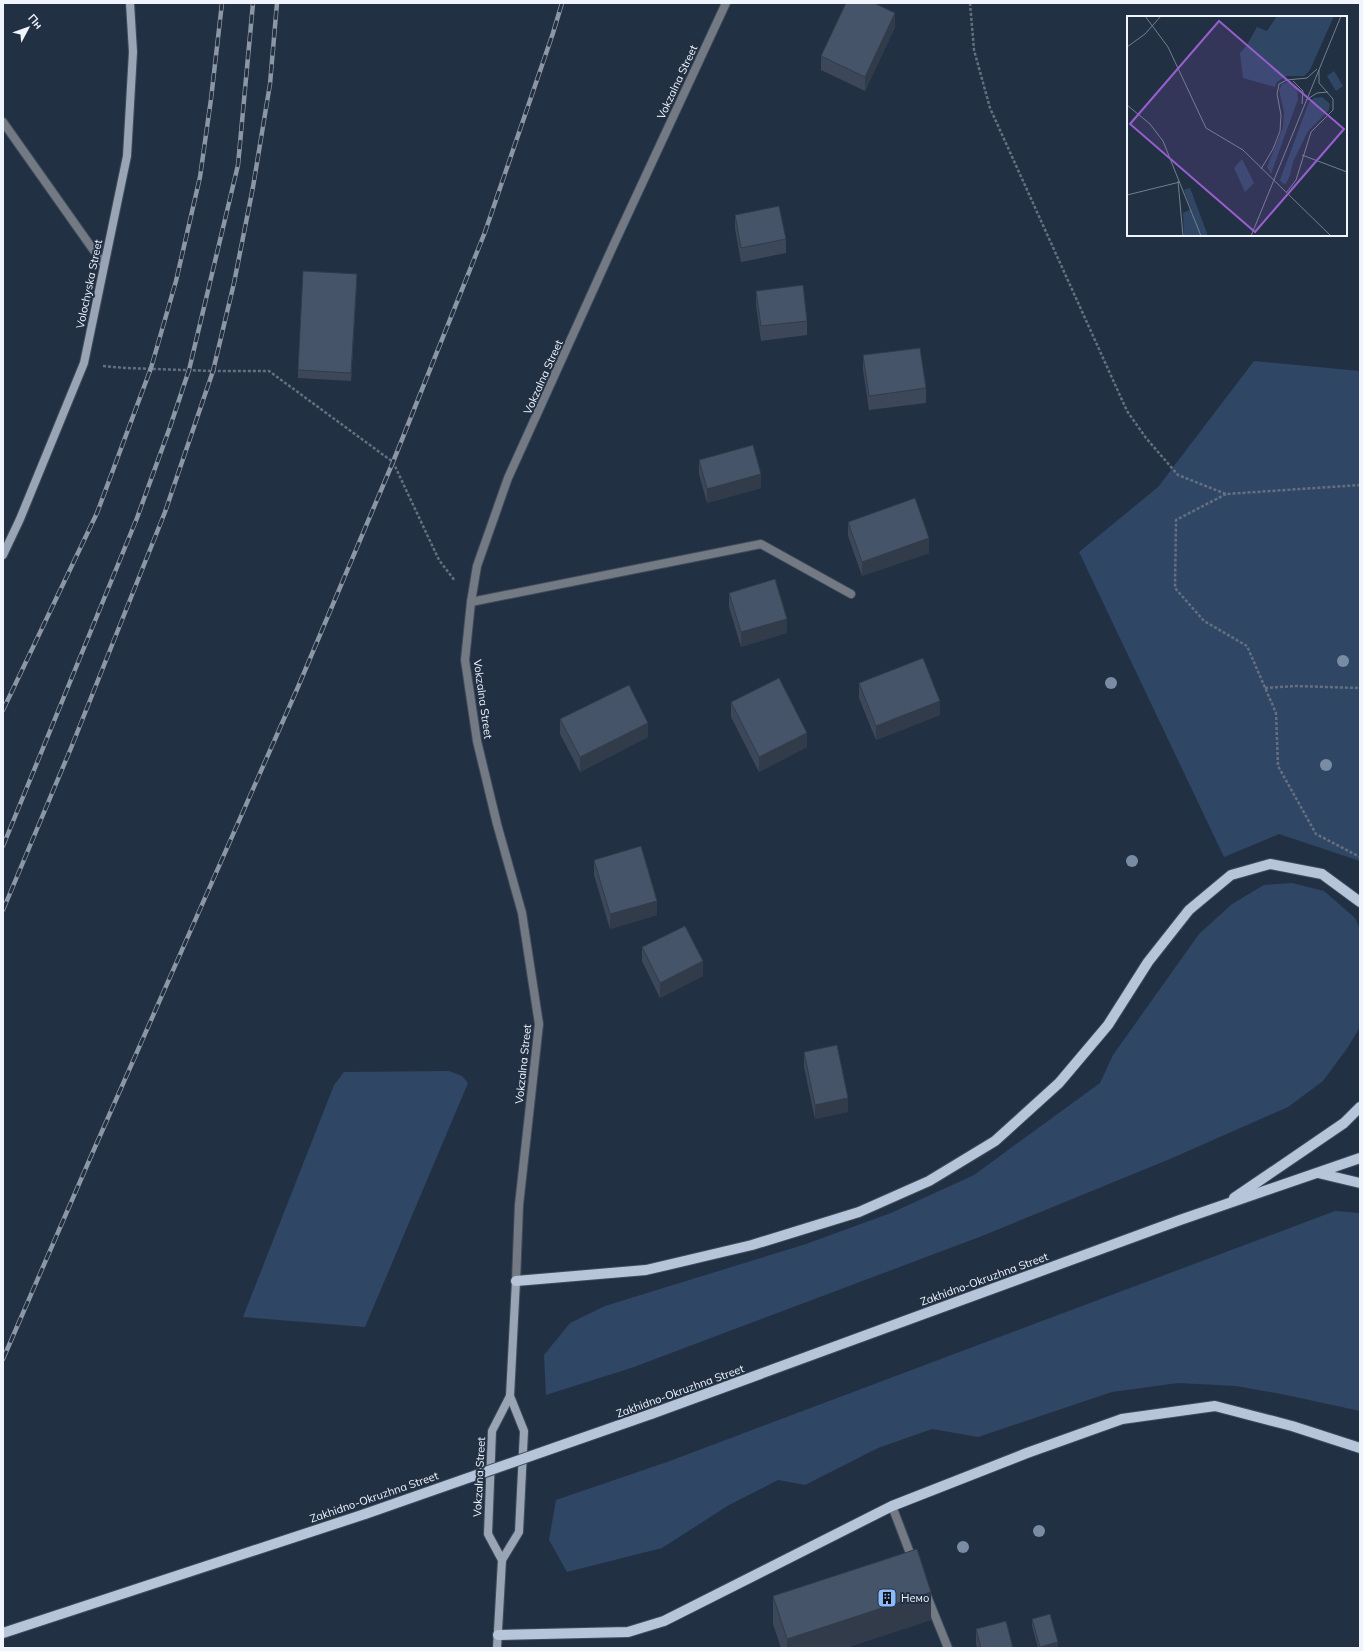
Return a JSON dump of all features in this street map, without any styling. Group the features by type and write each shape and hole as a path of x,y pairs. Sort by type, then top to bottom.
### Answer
{"main road":[{"name":"Volochyska Street","path":"3,555 20,519 84,363 127,156 133,52 130,3"},
{"path":"516,1281 646,1270 752,1245 859,1212 929,1181 994,1141 1059,1083 1108,1025 1148,962 1189,910 1231,875 1270,864 1322,874 1360,902"},
{"path":"1222,1206 1344,1123 1360,1107"},
{"name":"Zakhidno-Okruzhna Street","path":"3,1633 365,1514 651,1414 1222,1206 1360,1158"},
{"path":"1318,1173 1360,1183"},
{"name":"Vokzalna Street","path":"502,1560 488,1534 492,1431 510,1396 516,1281"},
{"name":"Vokzalna Street","path":"497,1648 502,1560 519,1532 524,1431 510,1396"},
{"path":"498,1635 628,1632 664,1621 892,1506 1027,1453 1122,1419 1215,1406 1292,1426 1360,1448"}],"street":[{"name":"Vokzalna Street","path":"516,1281 519,1205 539,1024 522,913 477,741 465,660 471,602 477,566 508,478 617,237 726,3"},
{"path":"3,122 104,266"},
{"path":"471,602 761,544 851,594"},
{"path":"892,1506 916,1569"},
{"path":"925,1590 948,1648"}],"path":[{"path":"970,3 974,50 990,108 1127,411 1146,438 1178,475 1226,494"},
{"path":"84,363 125,368 269,371 393,462 438,560 471,602"},
{"path":"1360,485 1226,494 1176,520 1175,588 1204,621 1247,646 1276,713 1278,766 1316,834 1360,857"},
{"path":"1265,688 1295,686 1360,688"}],"shaded area":[{"path":"1254,361 1360,371 1360,861 1279,834 1224,857 1079,552 1158,487"},
{"path":"1292,883 1324,891 1355,918 1360,929 1360,1027 1348,1047 1323,1081 1288,1107 1170,1159 982,1236 634,1367 546,1395 544,1355 570,1323 605,1306 806,1244 891,1213 974,1175 1100,1083 1113,1055 1199,934 1232,904 1264,885"},
{"path":"449,1071 462,1076 468,1083 365,1327 243,1317 334,1085 344,1072"},
{"path":"1335,1211 1360,1213 1360,1411 1236,1386 1178,1383 1112,1392 978,1437 932,1429 878,1448 805,1485 778,1480 729,1505 662,1548 567,1572 549,1540 556,1500 667,1462"}],"building":[{"path":"846,3 874,3 895,13 865,77 821,56"},
{"path":"779,206 786,239 741,248 735,215"},
{"path":"303,271 357,274 351,373 298,370"},
{"path":"803,285 807,321 761,326 756,291"},
{"path":"920,348 926,388 869,396 863,355"},
{"path":"753,445 761,474 707,489 699,460"},
{"path":"915,498 929,538 862,562 848,522"},
{"path":"775,579 787,619 741,632 729,593"},
{"path":"923,658 940,701 876,726 859,683"},
{"path":"779,678 807,733 759,757 731,702"},
{"path":"629,685 648,723 580,757 560,719"},
{"path":"641,846 657,901 610,914 594,860"},
{"path":"685,926 703,961 660,983 642,947"},
{"path":"837,1045 848,1098 815,1105 804,1052"},
{"path":"917,1549 931,1592 787,1639 773,1596"},
{"path":"1050,1614 1058,1642 1040,1647 1032,1619"},
{"path":"1006,1621 1013,1648 981,1648 976,1629"}],"railway":[{"path":"3,710 97,513 151,368 176,281 200,177 222,3"},
{"path":"3,846 137,518 189,370 238,165 253,3"},
{"path":"3,910 71,748 165,512 213,371 234,283 253,187 270,84 277,3"},
{"path":"3,1359 298,687 393,462 485,232 562,3"}],"place":[{"name":"Немо","path":"887,1598"}]}
